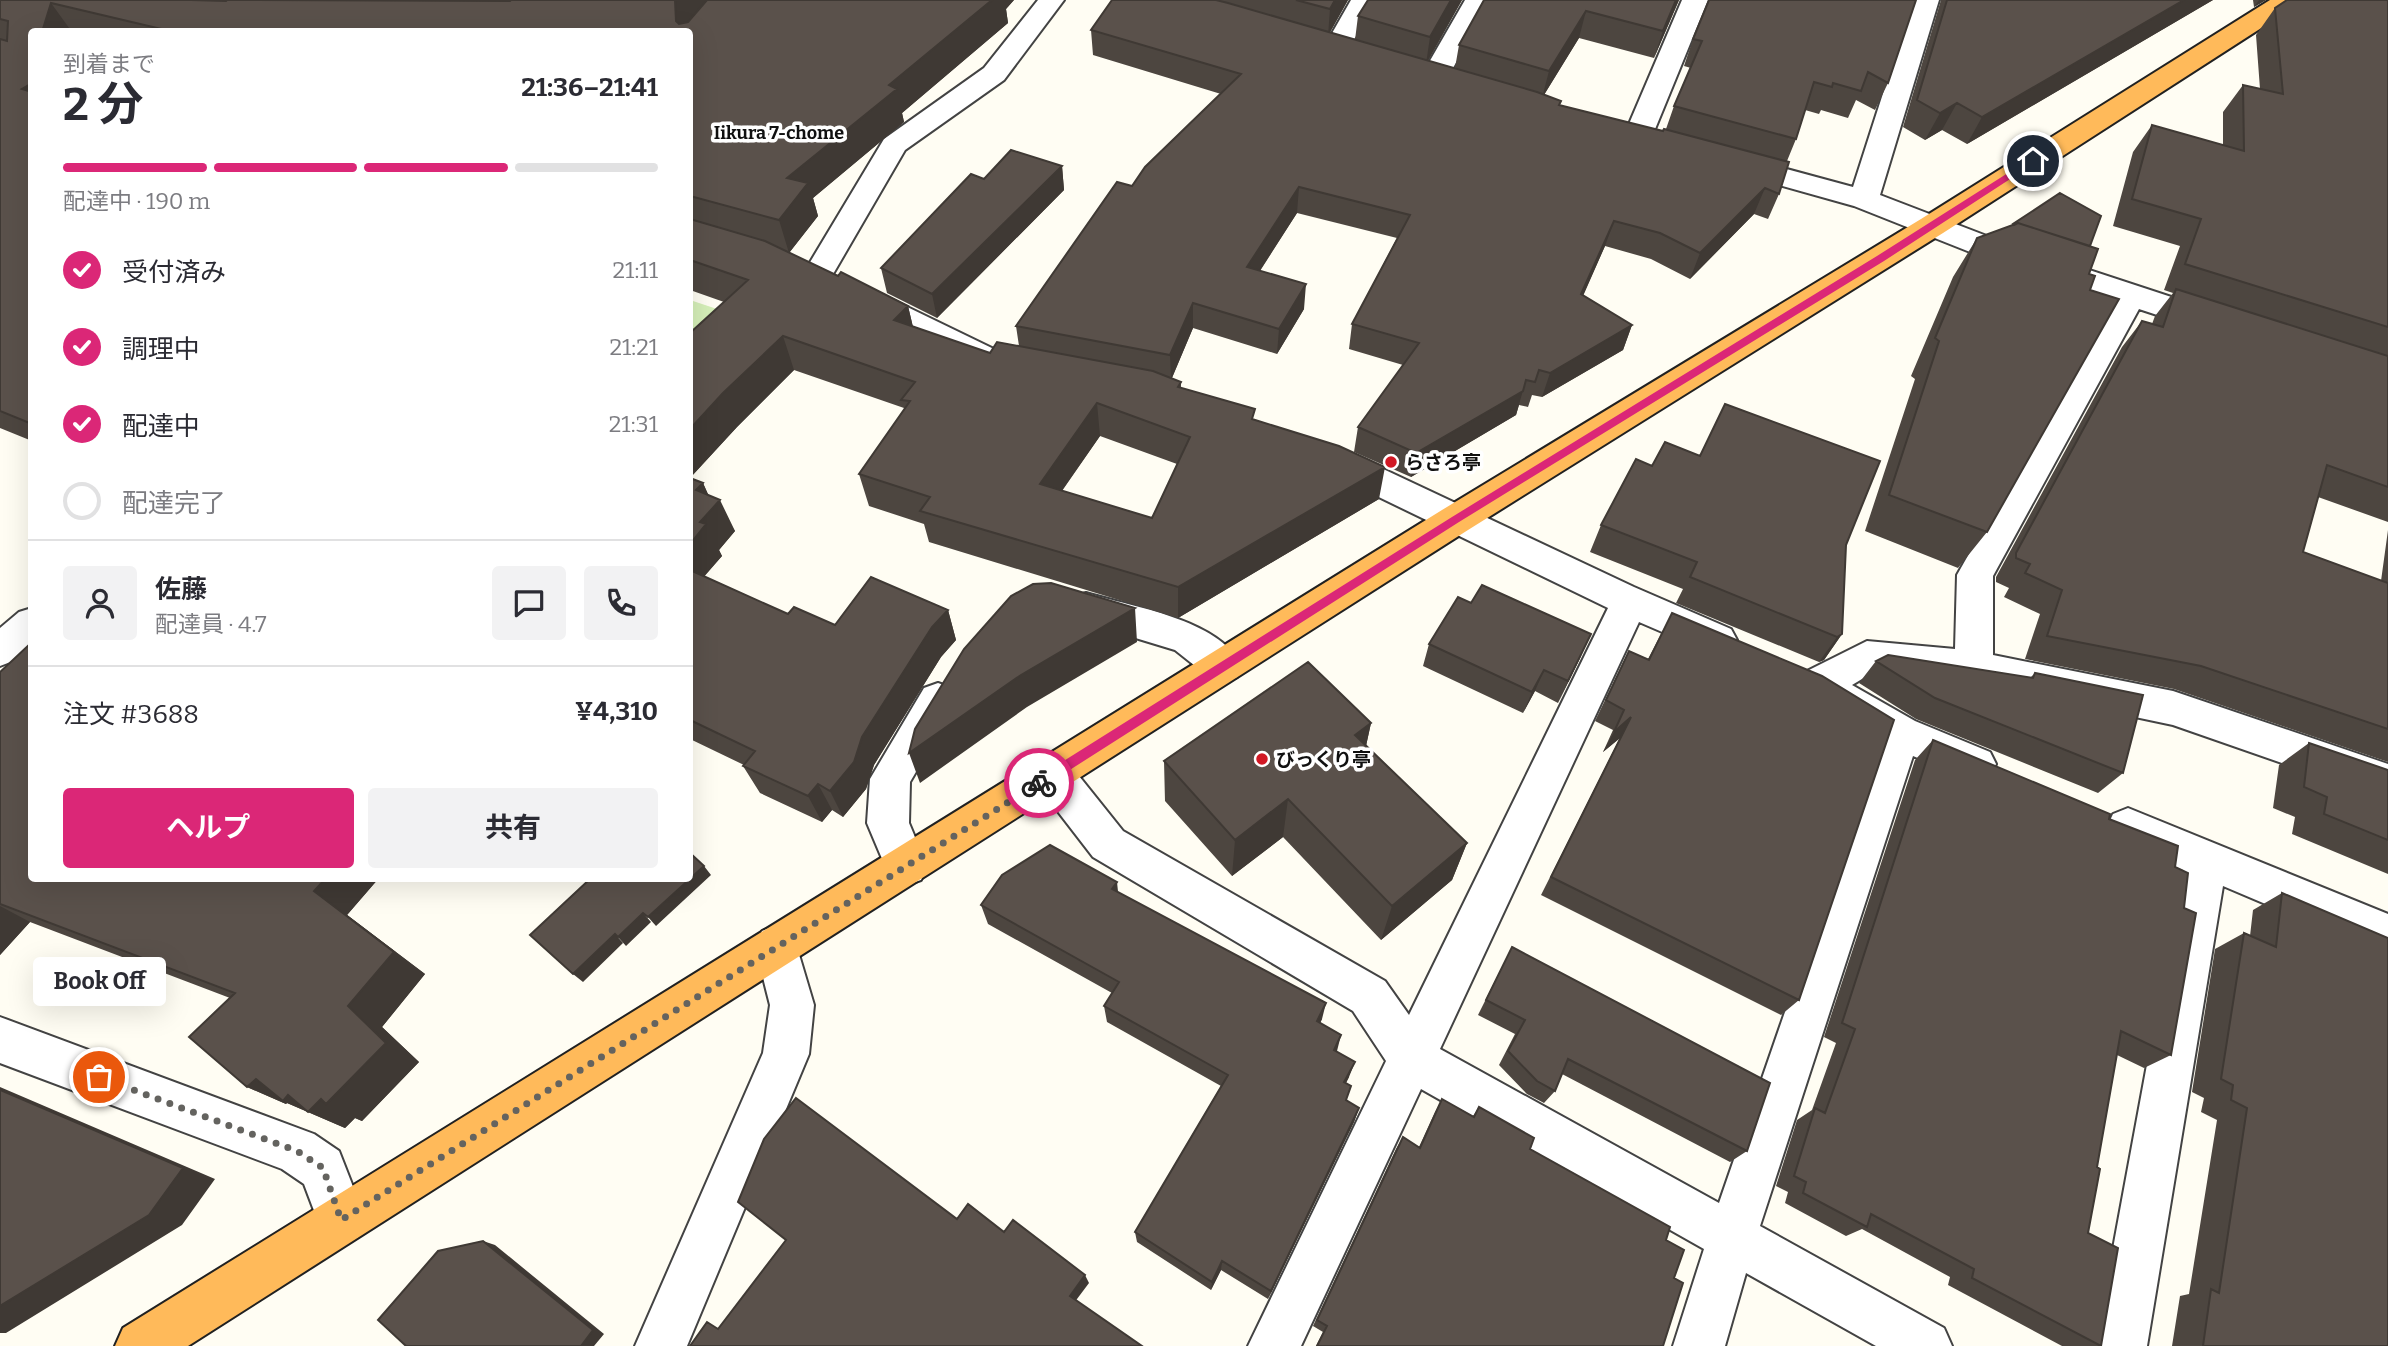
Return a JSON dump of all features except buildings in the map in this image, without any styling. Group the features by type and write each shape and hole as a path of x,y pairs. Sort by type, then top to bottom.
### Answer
{"highway":[{"path":"141,1346 1455,520 1932,226 2288,0"}],"street":[{"path":"1015,365 988,360 805,270 894,145 994,74 1051,0"},
{"path":"1336,49 1364,0"},
{"path":"1434,78 1478,0"},
{"path":"1695,0 1625,134 1864,199 1932,226 2131,296 2234,328"},
{"path":"1864,199 1926,0"},
{"path":"1974,667 1975,575 2131,296"},
{"path":"1309,449 1417,498 1455,520 1629,604 1821,682 1901,733 2003,775"},
{"path":"1057,600 1187,638 1223,666"},
{"path":"1274,1346 1629,604"},
{"path":"0,650 28,626"},
{"path":"1821,682 1867,657 1974,667 2173,708 2388,782"},
{"path":"906,866 888,823 890,779 957,669"},
{"path":"1699,1346 1732,1237 1901,733"},
{"path":"1054,774 1108,844 1369,996 1411,1058 1926,1346"},
{"path":"2092,812 2388,936"},
{"path":"2121,1346 2206,859"},
{"path":"661,1346 786,1054 792,1005 777,946"},
{"path":"0,1040 297,1151 323,1168 341,1220"}],"green space":[{"path":"693,301 729,313 693,347"}],"way so far":[{"path":"99,1077 297,1151 323,1168 341,1220 1039,783"}],"place":[{"name":"らさろ亭","path":"1391,462"},
{"name":"びっくり亭","path":"1262,759"},
{"name":"Book Off","path":"99,1077"}],"district":[{"name":"Iikura 7-chome","path":"779,133"}],"route":[{"path":"1039,783 1455,520 1881,258 2033,161"}]}
